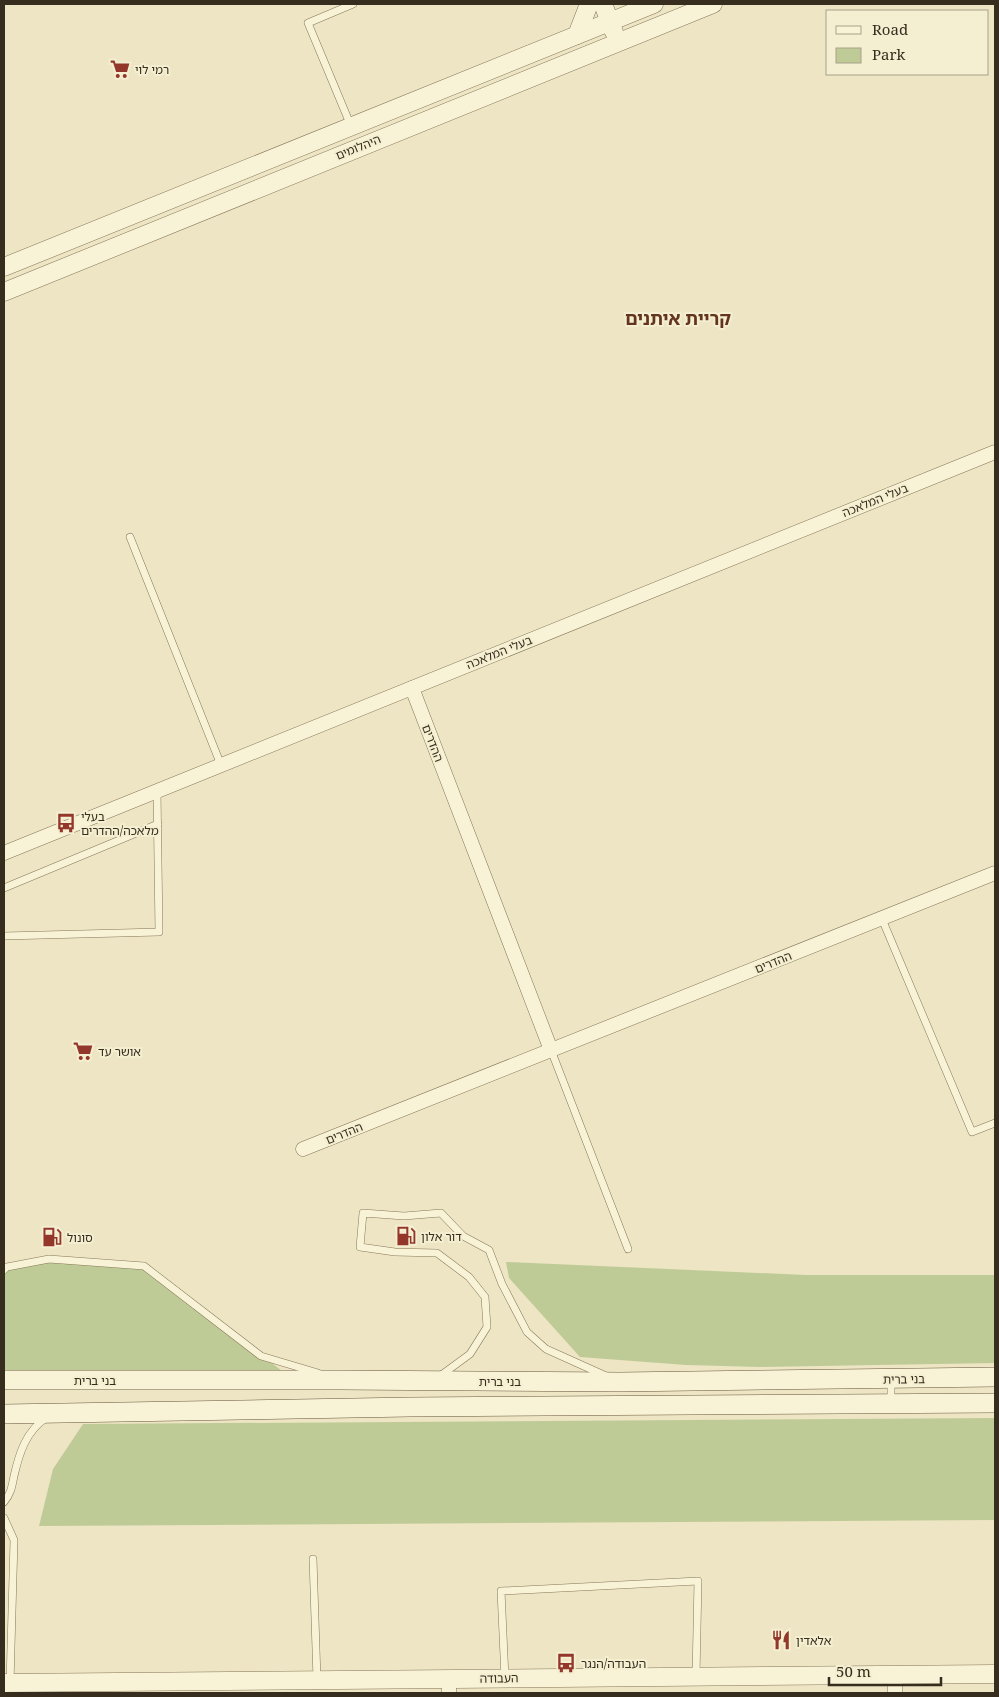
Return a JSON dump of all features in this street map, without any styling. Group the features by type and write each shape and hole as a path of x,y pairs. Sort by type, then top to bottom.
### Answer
{"main road":[{"name":"בני ברית","path":"4,1380 620,1382 995,1377"},
{"name":"בני ברית","path":"4,1414 420,1407 995,1403"}],"street":[{"path":"577,35 589,4"},
{"path":"603,4 618,41"},
{"name":"היהלומים","path":"4,267 654,4"},
{"name":"היהלומים","path":"4,292 713,4"},
{"name":"בעלי המלאכה","path":"4,853 995,452"},
{"name":"ההדרים","path":"412,688 551,1050"},
{"name":"ההדרים","path":"303,1149 995,874"},
{"path":"895,1674 895,1693"},
{"name":"העבודה","path":"7,1683 317,1680 449,1686 505,1678 995,1674"}],"lane":[{"path":"352,126 308,23 353,4"},
{"path":"130,537 221,765"},
{"path":"4,936 159,932 157,791"},
{"path":"4,888 158,824"},
{"path":"882,919 972,1132 995,1123"},
{"path":"551,1050 628,1249"},
{"path":"434,1381 470,1354 487,1327 485,1297 469,1277 437,1253 395,1252 360,1246 363,1213 404,1216 442,1213 463,1236 489,1250 502,1284 527,1332 546,1348 620,1382"},
{"path":"4,1270 7,1267 49,1259 144,1266 261,1356 340,1380"},
{"path":"891,1379 891,1403"},
{"path":"4,1502 9,1496 22,1448 28,1436 35,1426 53,1413"},
{"path":"4,1518 14,1540 7,1683"},
{"path":"313,1559 317,1680"},
{"path":"505,1678 501,1591 698,1581 696,1676"}],"green space":[{"path":"49,1259 144,1266 294,1380 4,1380 4,1270"},
{"path":"506,1262 806,1275 995,1275 995,1363 760,1367 686,1365 580,1357 509,1278"},
{"path":"995,1418 995,1520 39,1526 53,1469 83,1424"}],"place":[{"name":"רמי לוי","path":"120,69"},
{"name":"בעלי מלאכה/ההדרים","path":"66,823"},
{"name":"אושר עד","path":"83,1051"},
{"name":"דור אלון","path":"406,1236"},
{"name":"סונול","path":"52,1237"},
{"name":"אלאדין","path":"781,1640"},
{"name":"העבודה/הנגר","path":"566,1663"}],"district":[{"name":"קריית איתנים","path":"678,318"}]}
